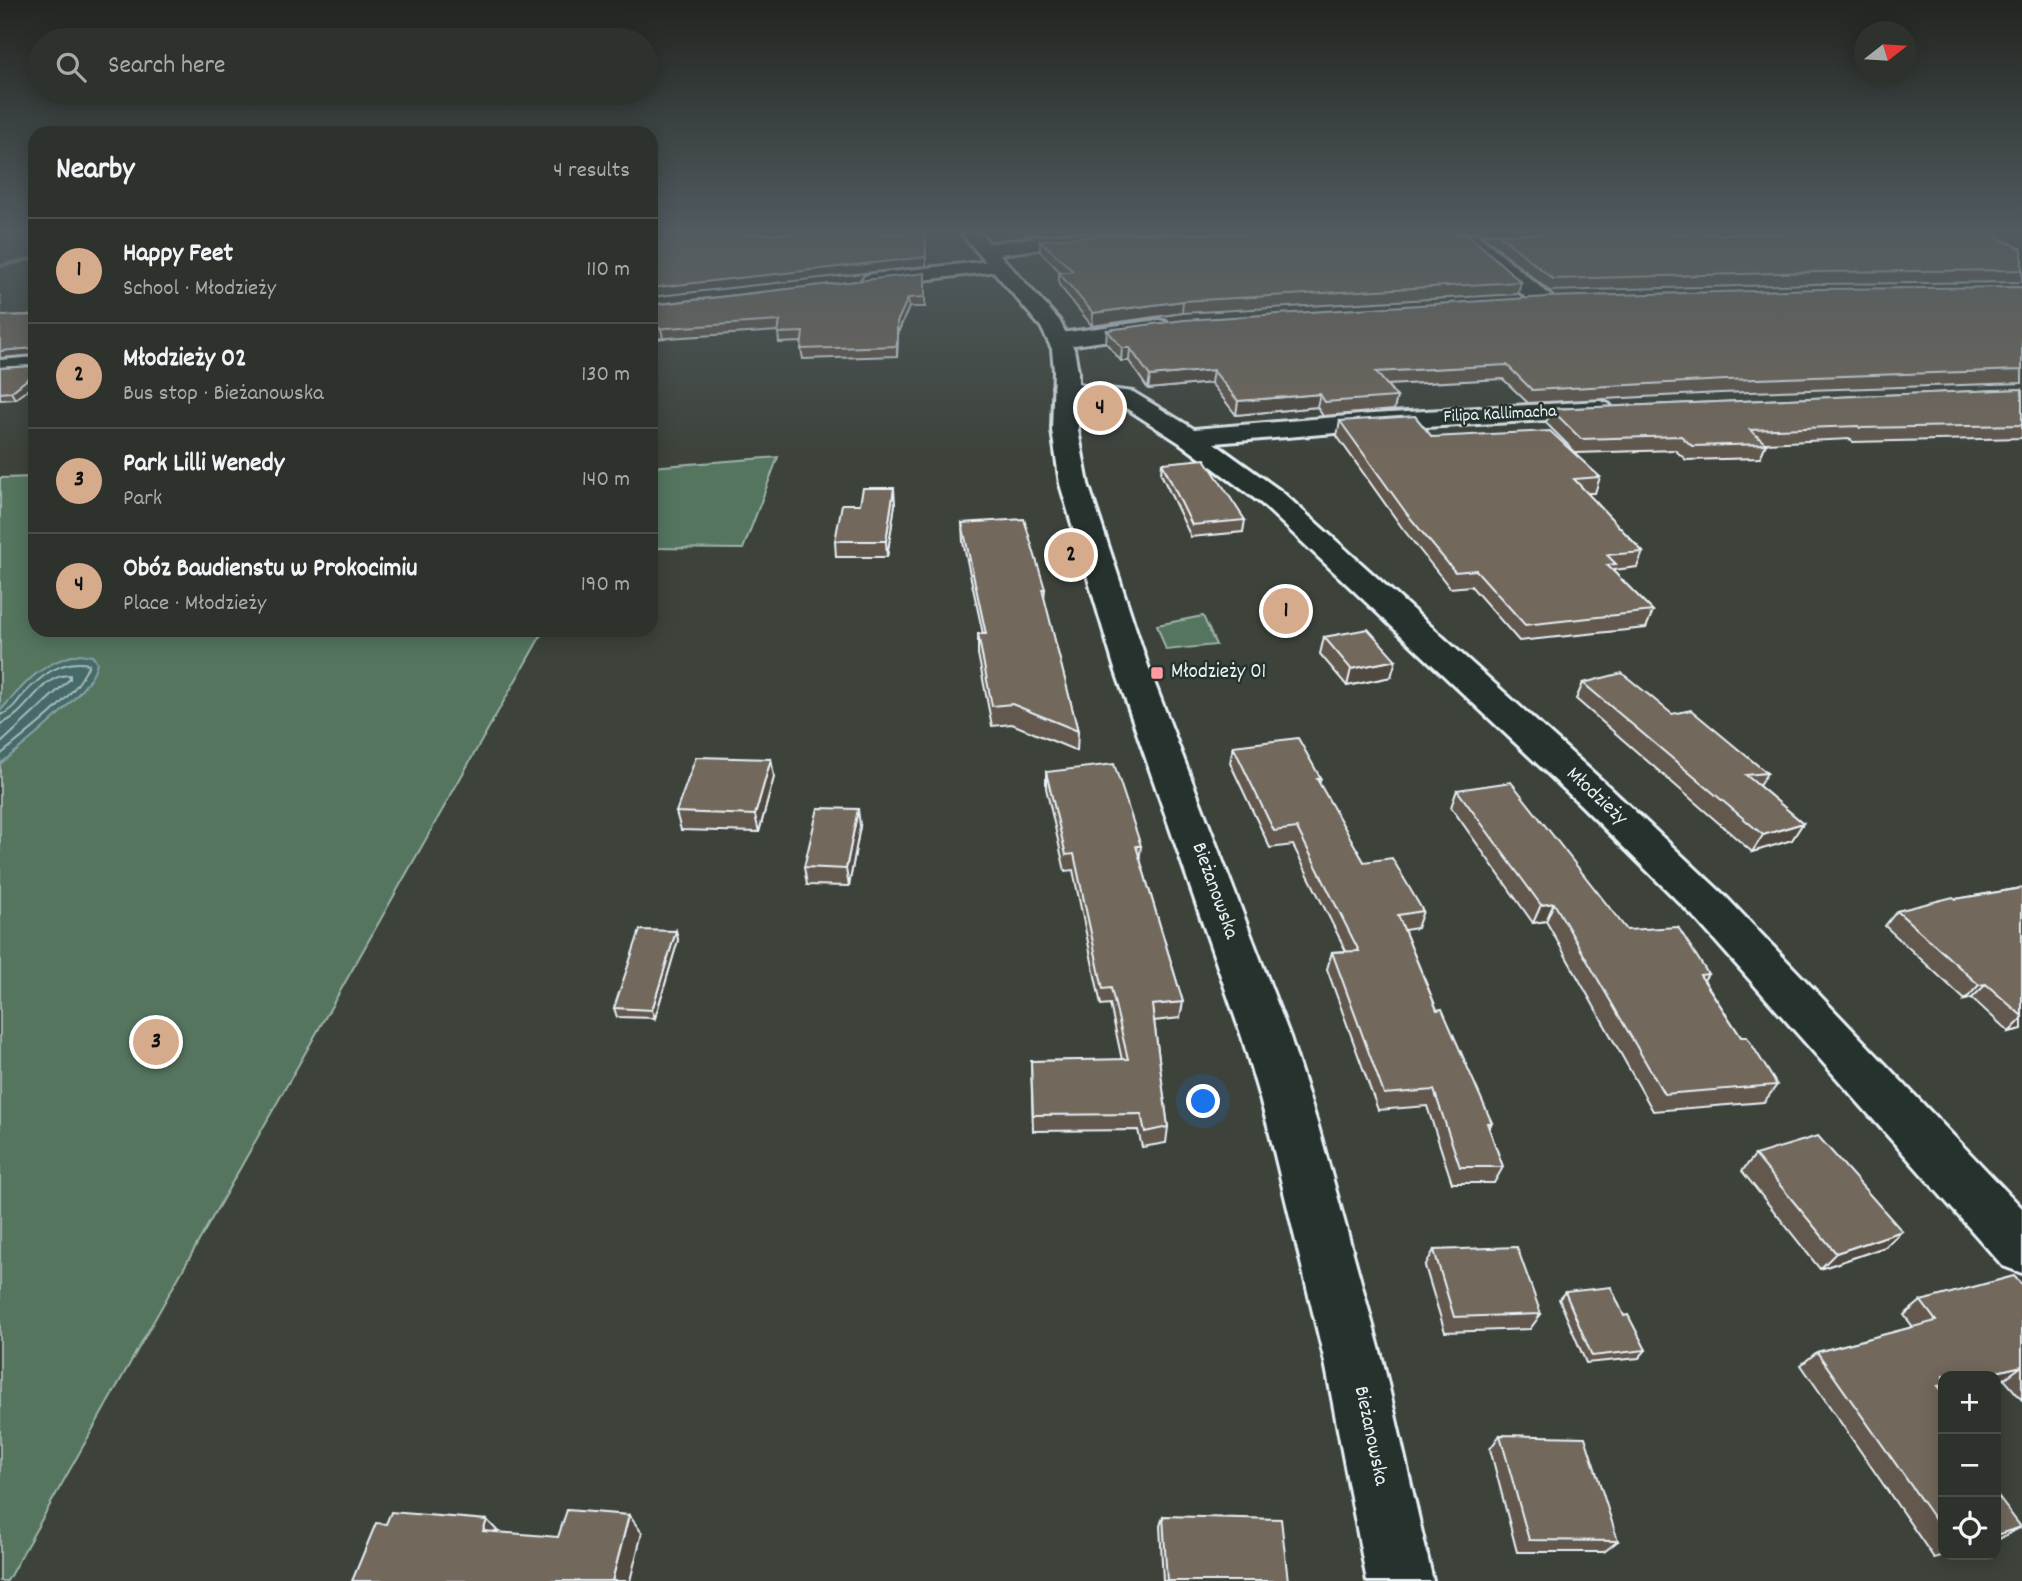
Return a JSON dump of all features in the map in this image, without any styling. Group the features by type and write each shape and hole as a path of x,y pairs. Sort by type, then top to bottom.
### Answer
{"street":[{"name":"Bieżanowska","path":"1036,308 1060,340 1065,360 1066,446 1078,501 1135,677 1167,758 1266,1037 1293,1126 1354,1362 1400,1581"},
{"path":"1060,340 1182,323"},
{"path":"0,367 28,365"},
{"name":"Młodzieży","path":"1065,387 1081,393 1124,397 1189,437 1272,498 1594,795 1711,908 2022,1247"},
{"name":"Filipa Kallimacha","path":"1189,437 1372,422 1628,408"}],"green space":[{"path":"778,457 743,549 658,548 658,466"},
{"path":"28,477 28,637 540,637 7,1581 0,1581 0,478"},
{"path":"1203,616 1216,645 1166,650 1157,625"}],"water":[{"path":"80,654 92,656 97,662 84,688 56,717 0,764 0,711 26,682 44,668"}],"building":[{"path":"658,308 904,308 897,322 897,346 801,349 803,332 778,333 780,321 658,329"},
{"path":"1089,308 1132,308 1093,313"},
{"path":"1377,308 2022,308 2022,370 1532,390 1507,365 1376,372 1397,397 1325,402 1320,394 1238,401 1213,370 1150,376 1130,348 1122,348 1107,330 1184,320"},
{"path":"28,315 28,348 0,351 0,316"},
{"path":"28,366 28,379 11,392 0,393 0,368"},
{"path":"2022,389 2022,425 1750,430 1766,444 1692,446 1681,436 1581,439 1551,409"},
{"path":"1415,416 1432,437 1550,431 1600,477 1574,479 1643,552 1607,555 1616,564 1607,565 1653,611 1525,625 1476,570 1455,572 1407,514 1340,421"},
{"path":"1205,459 1245,520 1192,525 1162,463"},
{"path":"863,488 894,488 886,541 835,541 842,504 860,504"},
{"path":"1024,519 1045,589 1042,589 1078,731 1012,704 992,706 978,634 986,634 962,523"},
{"path":"1368,629 1396,660 1351,669 1324,637"},
{"path":"1622,673 1672,714 1691,710 1767,773 1746,775 1803,823 1763,835 1583,683"},
{"path":"1298,738 1321,779 1317,779 1364,862 1392,858 1423,911 1398,915 1437,1010 1442,1009 1492,1123 1487,1123 1503,1167 1460,1167 1434,1090 1384,1094 1332,952 1359,951 1297,828 1274,831 1233,746"},
{"path":"696,757 771,759 755,815 676,812"},
{"path":"1114,764 1141,846 1136,846 1183,1002 1152,1005 1168,1127 1145,1132 1141,1114 1033,1115 1031,1061 1128,1059 1111,988 1103,989 1074,854 1066,855 1046,772"},
{"path":"1511,782 1627,930 1678,927 1708,974 1700,975 1741,1037 1747,1037 1777,1085 1664,1094 1554,903 1541,905 1457,790"},
{"path":"818,808 858,809 846,869 804,867"},
{"path":"2022,888 2022,1016 1986,984 1979,985 1897,911 1953,897 1956,899"},
{"path":"640,930 676,931 652,1010 614,1008"},
{"path":"1818,1136 1902,1231 1836,1253 1755,1155"},
{"path":"1517,1247 1541,1314 1454,1317 1434,1250"},
{"path":"2014,1276 2022,1285 2022,1366 2000,1371 1938,1371 1938,1524 1817,1352 1936,1321 1921,1301"},
{"path":"1611,1287 1624,1316 1628,1315 1646,1350 1592,1356 1565,1292"},
{"path":"1500,1435 1585,1437 1618,1541 1529,1540"},
{"path":"2001,1501 2021,1527 2001,1533"},
{"path":"567,1510 629,1515 612,1581 352,1581 376,1523 386,1524 391,1512 487,1520 483,1531 558,1537"},
{"path":"1163,1516 1281,1519 1288,1581 1167,1581"}],"place":[{"name":"Obóz Baudienstu w Prokocimiu","path":"1100,408"},
{"name":"Młodzieży 02","path":"1071,555"},
{"name":"Happy Feet","path":"1286,611"},
{"name":"Młodzieży 01","path":"1157,673"},
{"name":"Park Lilli Wenedy","path":"156,1042"}]}
